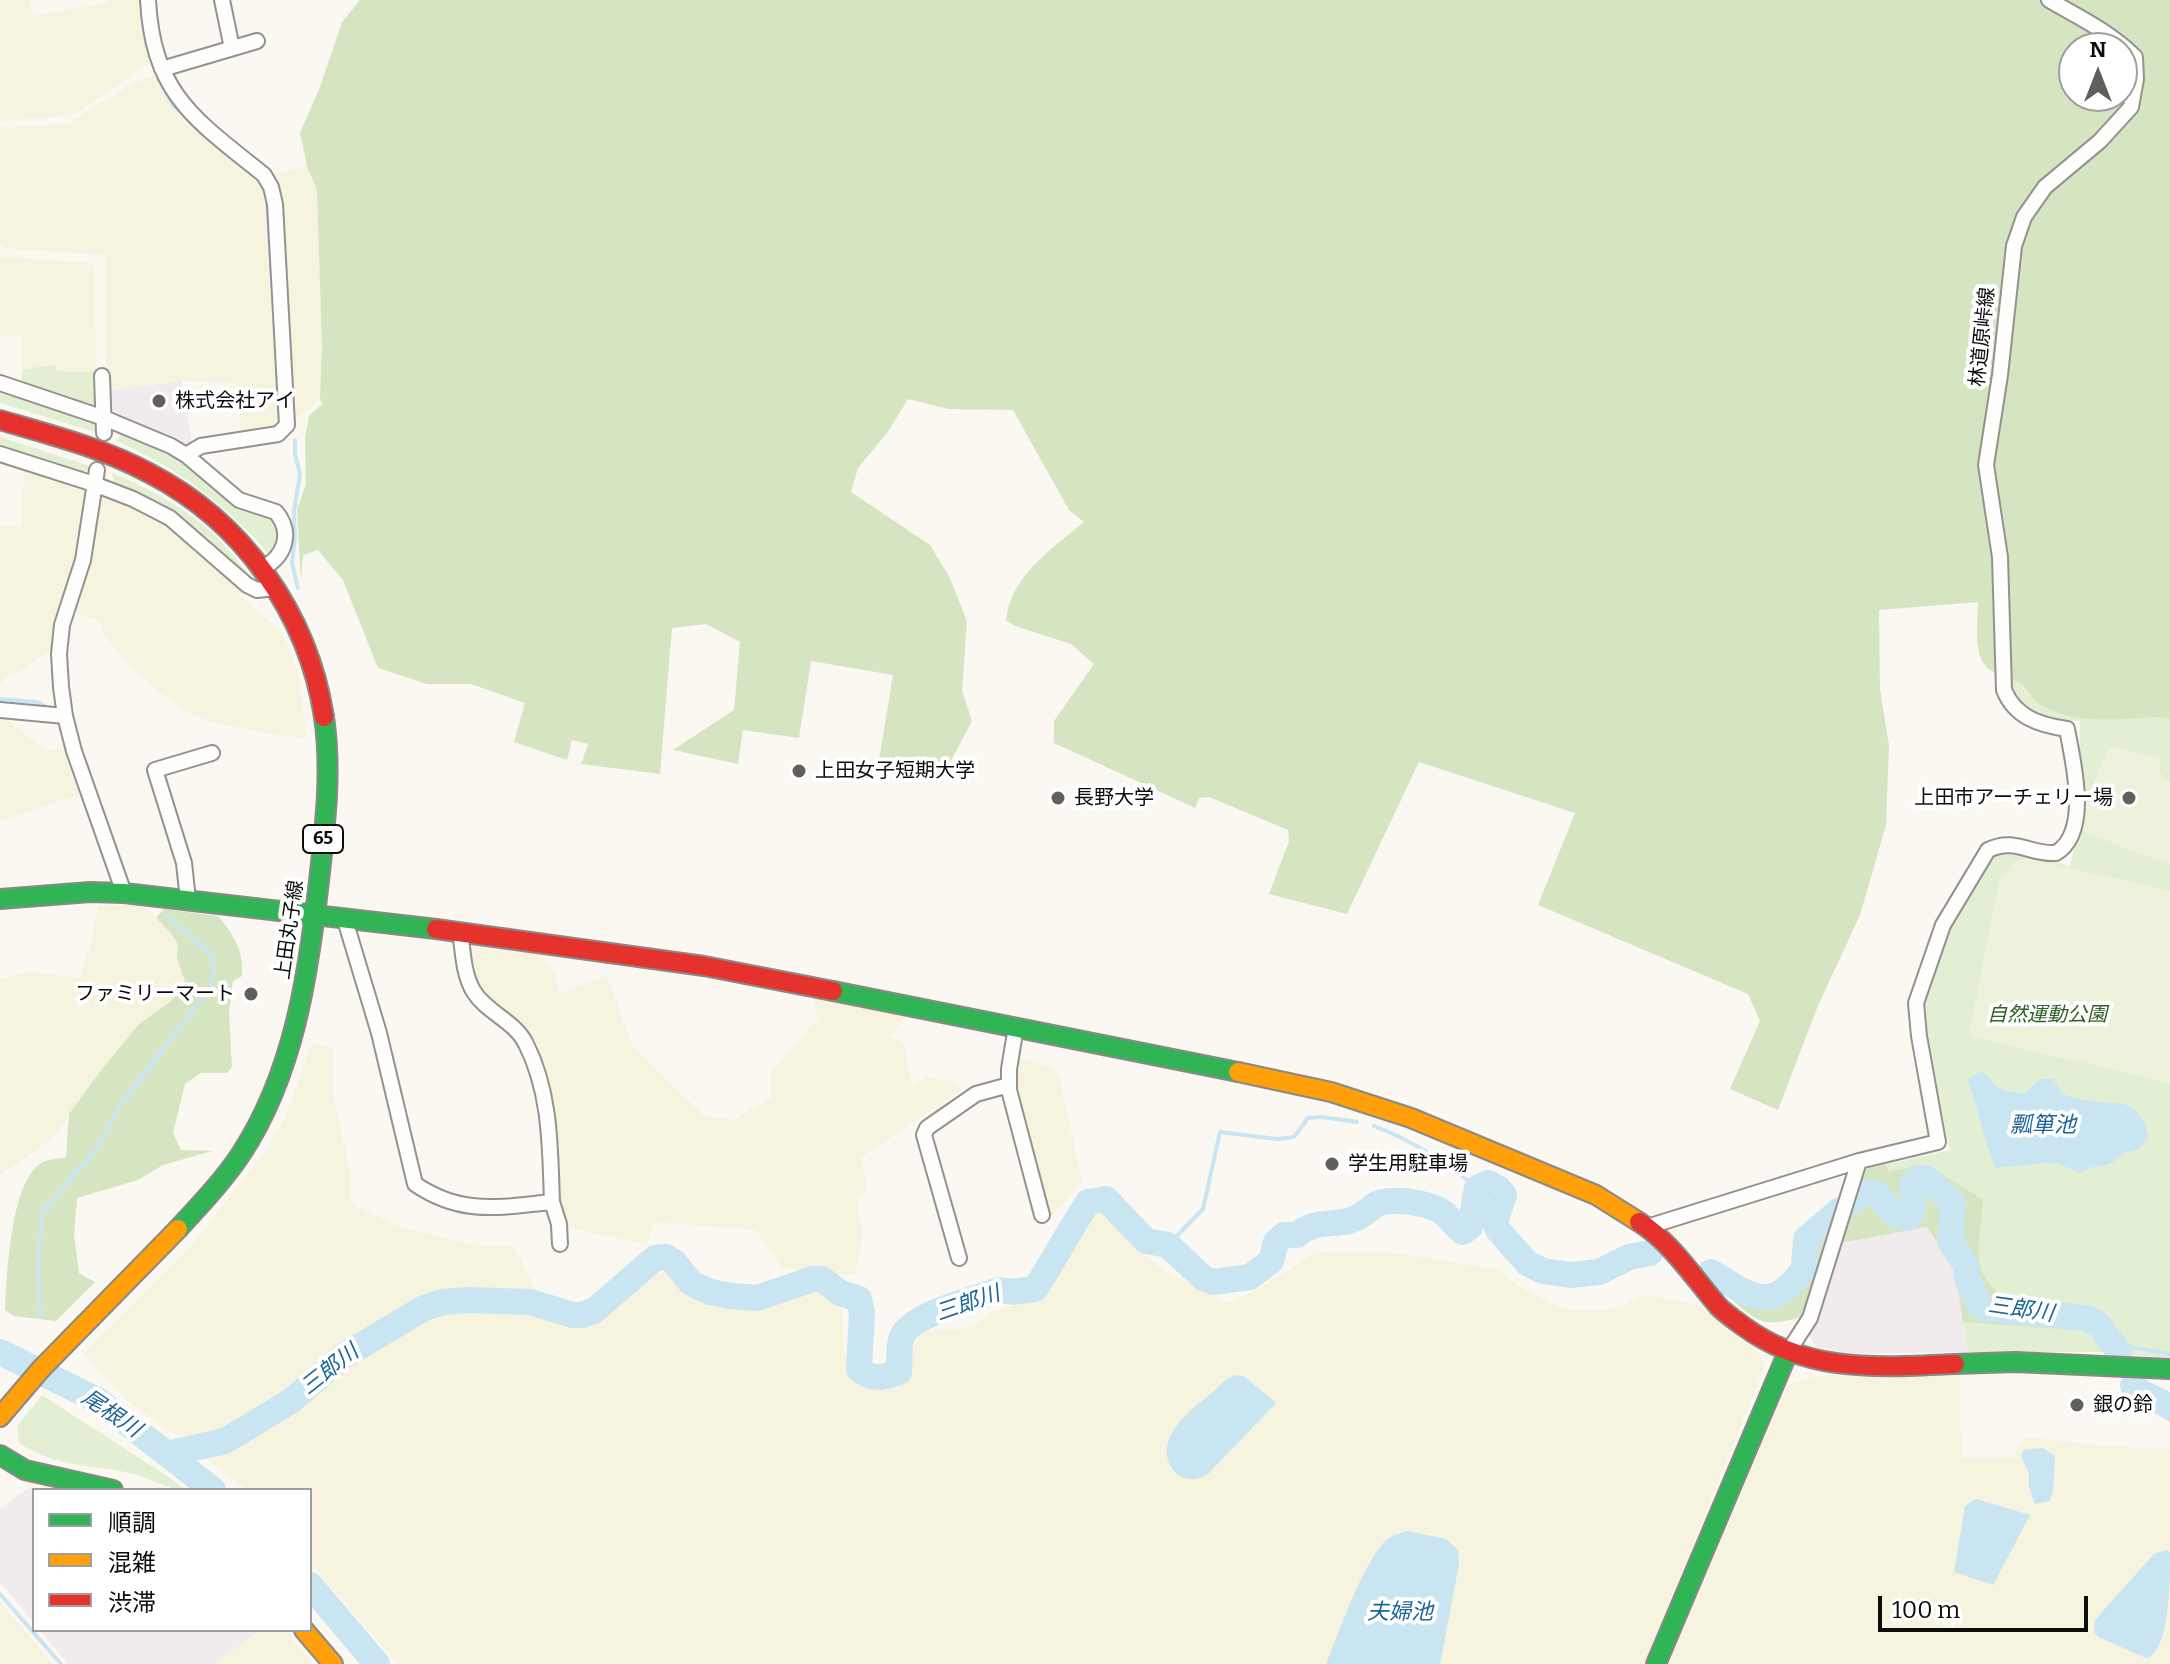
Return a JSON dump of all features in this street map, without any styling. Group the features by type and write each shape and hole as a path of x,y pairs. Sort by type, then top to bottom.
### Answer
{"street":[{"path":"148,0 153,45 176,97 191,115 264,175 275,204 289,419 286,428 278,434 201,446 186,455"},
{"path":"222,0 232,48"},
{"name":"林道原峠線","path":"1859,1161 1938,1142 1916,1022 1918,990 1943,925 1988,850 2001,844 2056,853 2071,839 2078,790 2067,729 2045,726 2023,715 2009,703 2004,690 2000,557 1986,465 2000,375 2009,278 2014,246 2024,217 2045,187 2100,141 2131,107 2136,79 2135,57 2124,46 2107,32 2049,0"},
{"path":"162,69 257,41"},
{"path":"102,376 104,426"},
{"path":"0,383 104,426 186,455 235,497 247,504 269,508 282,520 286,533 282,551 273,563 263,568"},
{"name":"上田丸子線","path":"0,420 99,451 153,475 190,498 222,524 263,568 276,588 311,663 325,723 326,797 315,916 304,992 277,1087 250,1140 202,1204 62,1346 0,1417"},
{"path":"0,454 96,477 170,518 247,585 257,590 276,588"},
{"path":"96,477 83,560 62,625 59,654 65,716 74,751 124,893"},
{"path":"0,710 65,716"},
{"path":"188,900 184,863 155,770 212,753"},
{"path":"0,899 90,892 124,893 460,931 704,966 1331,1092 1370,1103 1572,1183 1621,1210 1647,1227 1684,1264 1722,1310 1758,1337 1788,1352 1829,1364 1883,1367 2015,1362 2170,1369"},
{"path":"345,920 379,1033 415,1184 433,1196 479,1209 552,1202"},
{"path":"460,931 467,972 475,994 520,1034 538,1074 548,1116 552,1202 559,1224 560,1244"},
{"path":"1016,1027 1009,1085 1042,1215"},
{"path":"959,1258 924,1135 927,1128 976,1094 1009,1085"},
{"path":"1647,1227 1859,1161"},
{"path":"1656,1664 1788,1352 1810,1318 1859,1161"},
{"path":"0,1455 25,1470 104,1488"},
{"path":"306,1632 333,1664"}],"shaded area":[{"path":"0,0 29,0 33,16 108,3 109,0 143,0 149,63 82,109 66,116 0,121"},
{"path":"155,75 172,106 210,142 248,171 264,192 278,418 282,426 242,436 236,385 231,382 182,381 110,390 105,358 105,255 5,248 0,244 0,128 68,124 133,84"},
{"path":"307,166 317,190 322,346 320,399 294,420 279,188 272,174"},
{"path":"0,257 88,263 94,266 96,372 56,371 55,365 22,370 23,337 0,336"},
{"path":"182,381 192,443 179,444 113,414 110,390"},
{"path":"25,466 90,490 80,559 54,647 24,669 4,678 0,685 0,526 21,526"},
{"path":"102,491 168,522 238,582 240,596 278,629 288,645 298,674 307,738 212,722 189,713 156,690 129,665 103,633 100,621 71,612 96,494"},
{"path":"0,714 46,751 62,747 79,794 0,821"},
{"path":"142,904 178,944 177,959 185,981 180,991 139,1024 102,1069 54,1137 0,1175 0,980 28,972 80,978 98,906"},
{"path":"468,947 537,954 555,972 559,994 607,976 633,1047 704,1116 733,1120 771,1098 771,1072 818,1019 813,995 907,1014 890,1036 904,1045 912,1085 927,1077 955,1082 961,1090 861,1157 867,1188 856,1200 863,1234 855,1275 782,1268 756,1230 655,1222 646,1245 566,1226 560,1200 560,1152 551,1106 530,1035 479,990 475,982 477,972"},
{"path":"312,1043 333,1048 333,1094 351,1176 351,1204 405,1229 480,1246 514,1246 537,1293 535,1298 452,1296 422,1302 342,1349 287,1397 236,1428 198,1440 174,1434 126,1400 84,1354 192,1245 267,1149 285,1118"},
{"path":"1018,1057 1053,1069 1059,1076 1082,1182 1048,1220 1016,1092"},
{"path":"1108,1210 1158,1268 1229,1303 1317,1252 1396,1253 1498,1270 1522,1288 1562,1309 1595,1311 1619,1308 1643,1295 1703,1306 1761,1355 1765,1366 1644,1664 398,1664 312,1565 312,1488 244,1488 205,1457 292,1406 343,1362 425,1313 444,1309 530,1306 579,1321 591,1321 609,1311 654,1274 665,1272 675,1274 691,1295 706,1299 757,1302 817,1284 842,1303 844,1351 858,1378 884,1390 897,1387 910,1379 915,1344 924,1333 974,1325 993,1311 1029,1302 1044,1292 1061,1270 1070,1246 1090,1214"},
{"path":"1927,1227 1955,1268 1968,1352 1857,1354 1815,1347 1809,1333 1840,1243"},
{"path":"1960,1373 1961,1458 2013,1458 2020,1443 2027,1437 2103,1446 2170,1449 2170,1664 1669,1664 1787,1386 1811,1377 1833,1375 1881,1378"},
{"path":"30,1487 33,1488 32,1621 0,1582 0,1509"},
{"path":"0,1602 53,1664 0,1664"},
{"path":"42,1632 257,1632 215,1664 68,1664"},
{"path":"257,1632 286,1632 313,1664 215,1664"}],"green space":[{"path":"360,0 2170,0 2170,719 2081,718 2052,711 2038,703 2022,684 1993,672 1981,659 1977,641 1978,602 1879,610 1880,689 1889,746 1886,825 1860,915 1817,1008 1778,1110 1730,1089 1760,1021 1748,994 1538,905 1575,813 1419,762 1347,914 1269,894 1289,841 1288,830 1209,797 1199,798 1195,808 1054,743 1054,721 1094,664 1071,644 1015,626 1006,620 1009,604 1024,576 1084,522 1069,510 1013,410 949,409 908,399 887,433 858,468 851,492 930,545 949,576 967,621 962,691 972,721 944,774 937,768 879,760 893,675 811,661 799,738 743,730 738,764 673,750 734,710 740,642 706,624 672,628 660,774 581,764 588,744 572,740 567,760 514,742 525,703 471,684 427,684 378,668 343,580 318,550 303,555 301,582 297,509 306,484 305,438 309,416 322,404 322,346 317,190 307,166 300,133 320,87 342,22"},
{"name":"自然運動公園","path":"2170,271 2170,1358 2096,1352 1968,1352 1955,1268 1927,1227 1840,1243 1862,1170 1950,1150 1923,1025 1922,1004 1948,928 1992,856 2021,853 2070,866 2078,831 2080,721 2038,714 2009,684"},
{"path":"56,364 56,371 96,372 99,401 92,407 21,384 22,370"},
{"path":"0,393 95,423 95,432 0,403"},
{"path":"121,434 168,453 271,518 278,537 271,556 237,521 200,490 161,463 117,441"},
{"path":"0,437 90,466 89,470 82,471 0,445"},
{"path":"112,473 151,491 188,514 221,541 248,575 232,565 173,512 114,483"},
{"name":"上田市アーチェリー場","path":"2110,746 2160,758 2159,771 2170,783 2170,865 2081,831 2081,813"},
{"path":"2026,858 2170,891 2170,1083 1969,1036 1999,881 2012,863"},
{"path":"164,909 218,916 240,951 242,976 233,981 229,1011 232,1067 227,1073 201,1073 185,1084 173,1133 181,1150 212,1151 163,1165 138,1180 77,1198 74,1234 79,1273 95,1282 56,1321 14,1316 5,1310 9,1254 17,1209 31,1174 41,1163 66,1157 69,1114 139,1024 170,1002 185,981 177,959 178,944 156,918"},
{"path":"1886,1164 1888,1172 1915,1166 1931,1167 1983,1200 1979,1257 1982,1272 1990,1284 2014,1300 2073,1313 2073,1330 1963,1322 1955,1268 1927,1227 1840,1243 1862,1170"},
{"path":"1840,1202 1805,1316 1775,1322 1757,1319 1730,1296 1699,1261 1730,1272 1760,1291 1774,1290 1793,1277 1796,1240 1800,1234"},
{"path":"2140,1385 2170,1401 2170,1422 2123,1394"},
{"path":"42,1395 183,1488 172,1488 133,1474 48,1457 19,1443 17,1426"}],"water":[{"name":"瓢箪池","path":"1981,1071 1996,1086 2006,1090 2024,1094 2040,1079 2053,1079 2068,1096 2130,1106 2144,1122 2149,1137 2138,1149 2126,1152 2110,1164 2080,1173 2059,1164 2047,1163 1997,1168 1968,1080"},
{"path":"1237,1375 1245,1377 1276,1403 1208,1474 1199,1478 1183,1478 1168,1460 1171,1435 1193,1409 1226,1380"},
{"path":"2043,1448 2055,1456 2053,1491 2050,1501 2035,1504 2029,1488 2029,1474 2021,1456 2023,1450"},
{"path":"1976,1499 2030,1515 1993,1585 1954,1572 1965,1506"},
{"name":"夫婦池","path":"1407,1531 1446,1539 1458,1550 1459,1564 1440,1664 1326,1664 1351,1601 1375,1554 1387,1540"},
{"path":"2166,1550 2170,1552 2167,1613 2160,1643 2154,1653 2146,1658 2100,1638 2094,1632 2095,1620 2154,1554"}],"waterway":[{"path":"158,78 173,105 214,143"},
{"path":"267,200 272,279"},
{"path":"295,440 300,474 294,511 292,563 298,588"},
{"path":"0,699 37,702 50,709"},
{"path":"40,1315 38,1252 43,1211 99,1146 120,1105 210,988 214,972 212,956 166,915"},
{"path":"1168,1245 1203,1209 1220,1132 1277,1139 1294,1137 1308,1118 1357,1122"},
{"path":"1374,1126 1428,1152 1477,1188"},
{"name":"三郎川","path":"1851,1202 1861,1194 1874,1192 1896,1215 1907,1218 1913,1211 1912,1184 1917,1178 1925,1178 1953,1203 1950,1241 1965,1264 1968,1281 1979,1305 1988,1309 2086,1318 2098,1324 2119,1352"},
{"name":"三郎川","path":"167,1454 225,1441 291,1401 342,1357 424,1308 443,1302 468,1300 530,1302 582,1315 595,1310 655,1258 666,1257 674,1262 691,1283 710,1292 732,1296 757,1298 813,1279 822,1279 840,1293 859,1299 862,1313 859,1369 878,1377 899,1372 901,1340 915,1323 959,1303 999,1290 1035,1289 1088,1202 1106,1199 1146,1241 1168,1245 1203,1278 1213,1282 1250,1277 1271,1261 1276,1242 1284,1235 1297,1235 1315,1225 1349,1221 1382,1202 1401,1201 1432,1207 1446,1215 1463,1232 1470,1227 1477,1188 1488,1183 1504,1195 1495,1222 1498,1230 1527,1263 1543,1271 1570,1275 1599,1272 1629,1257 1650,1253"},
{"name":"三郎川","path":"1711,1272 1737,1288 1760,1297 1781,1292 1804,1268 1806,1239 1840,1210"},
{"path":"2114,1344 2170,1354"},
{"name":"尾根川","path":"0,1352 99,1401 210,1488"},
{"name":"三郎川","path":"2133,1385 2142,1393 2170,1406"},
{"name":"尾根川","path":"312,1587 377,1664"},
{"path":"0,1594 32,1631"},
{"path":"33,1632 61,1664"}],"traffic: fast":[{"path":"178,1229 219,1183 259,1123 274,1091 296,1023 310,952 325,820 328,778 324,717"},
{"path":"0,899 90,892 124,893 436,929"},
{"path":"833,991 1238,1072"},
{"path":"1656,1664 1788,1352"},
{"path":"1955,1364 2015,1362 2170,1369"},
{"path":"0,1455 25,1470 104,1488"}],"traffic: slow":[{"path":"1238,1072 1331,1092 1411,1118 1596,1195 1639,1222"},
{"path":"0,1417 41,1369 178,1229"},
{"path":"306,1632 333,1664"}],"traffic: jam":[{"path":"0,420 131,464 183,493 214,517 266,574 286,607 316,679 324,717"},
{"path":"436,929 704,966 833,991"},
{"path":"1639,1222 1672,1250 1722,1310 1768,1342 1793,1353 1845,1364 1955,1364"}],"place":[{"name":"株式会社アイ","path":"159,401"},
{"name":"上田女子短期大学","path":"799,771"},
{"name":"長野大学","path":"1058,798"},
{"name":"上田市アーチェリー場","path":"2129,798"},
{"name":"ファミリーマート","path":"251,994"},
{"name":"学生用駐車場","path":"1332,1164"},
{"name":"銀の鈴","path":"2077,1405"}]}
